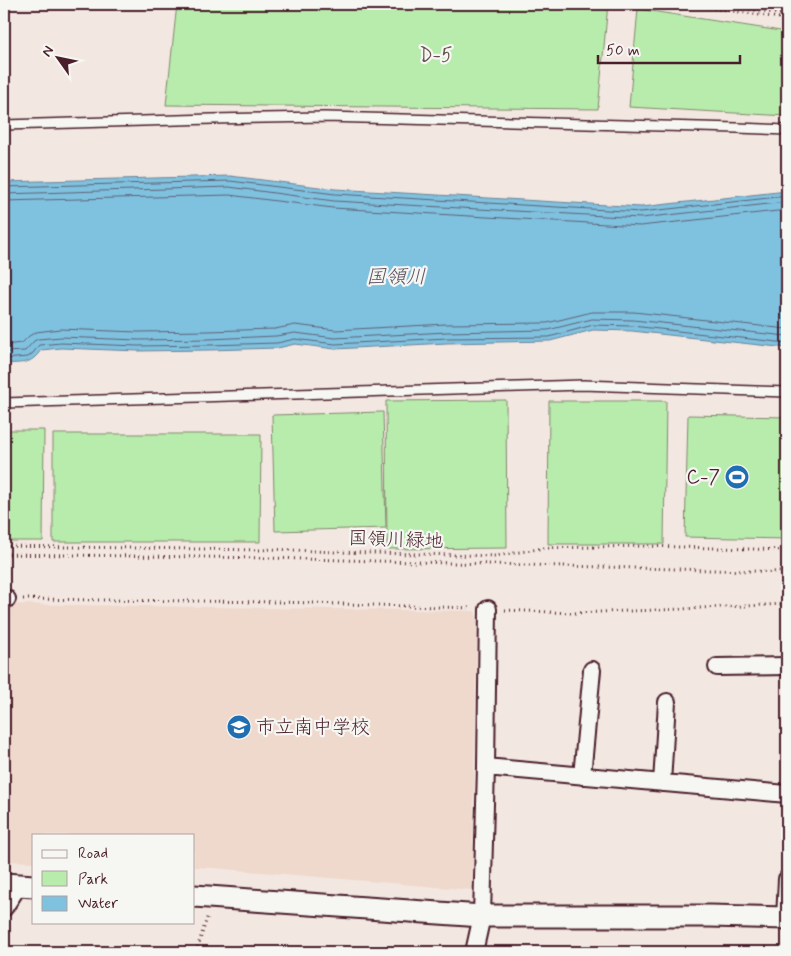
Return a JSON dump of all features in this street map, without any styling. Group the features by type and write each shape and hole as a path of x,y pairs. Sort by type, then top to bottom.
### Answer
{"street":[{"path":"474,952 482,916 488,609"},
{"path":"717,667 787,666"},
{"path":"582,776 592,670"},
{"path":"662,783 666,702"},
{"path":"486,767 787,794"},
{"path":"201,897 482,916 786,918 787,879"},
{"path":"4,908 19,885"}],"lane":[{"path":"4,125 325,117 787,130"},
{"path":"4,403 583,385 787,392"}],"path":[{"path":"684,4 787,17"},
{"path":"716,4 787,17"},
{"name":"国領川緑地","path":"4,546 271,549 496,556 544,548 645,546 787,550"},
{"path":"4,554 267,558 787,572"},
{"path":"6,598 279,602 572,613 787,604"},
{"path":"196,952 208,918 201,897"}],"shaded area":[{"name":"市立南中学校","path":"4,604 475,611 477,619 472,890 195,867 195,834 32,834 32,862 4,861"}],"green space":[{"name":"D-5","path":"177,4 608,4 598,109 166,105"},
{"path":"638,9 787,32 787,116 629,107"},
{"path":"506,400 507,548 387,549 386,401"},
{"path":"549,401 666,401 664,544 548,544"},
{"path":"383,412 386,528 275,531 272,415"},
{"name":"C-7","path":"688,415 787,417 787,539 685,537"},
{"path":"4,430 44,430 43,541 4,541"},
{"path":"53,434 261,434 260,542 53,542"}],"water":[{"name":"国領川","path":"230,176 335,189 641,207 787,191 787,348 632,331 593,330 550,341 447,343 335,349 295,344 278,348 209,350 138,351 61,348 41,350 29,361 4,364 4,182"}],"place":[{"name":"C-7","path":"737,477"},
{"name":"市立南中学校","path":"239,727"}]}
